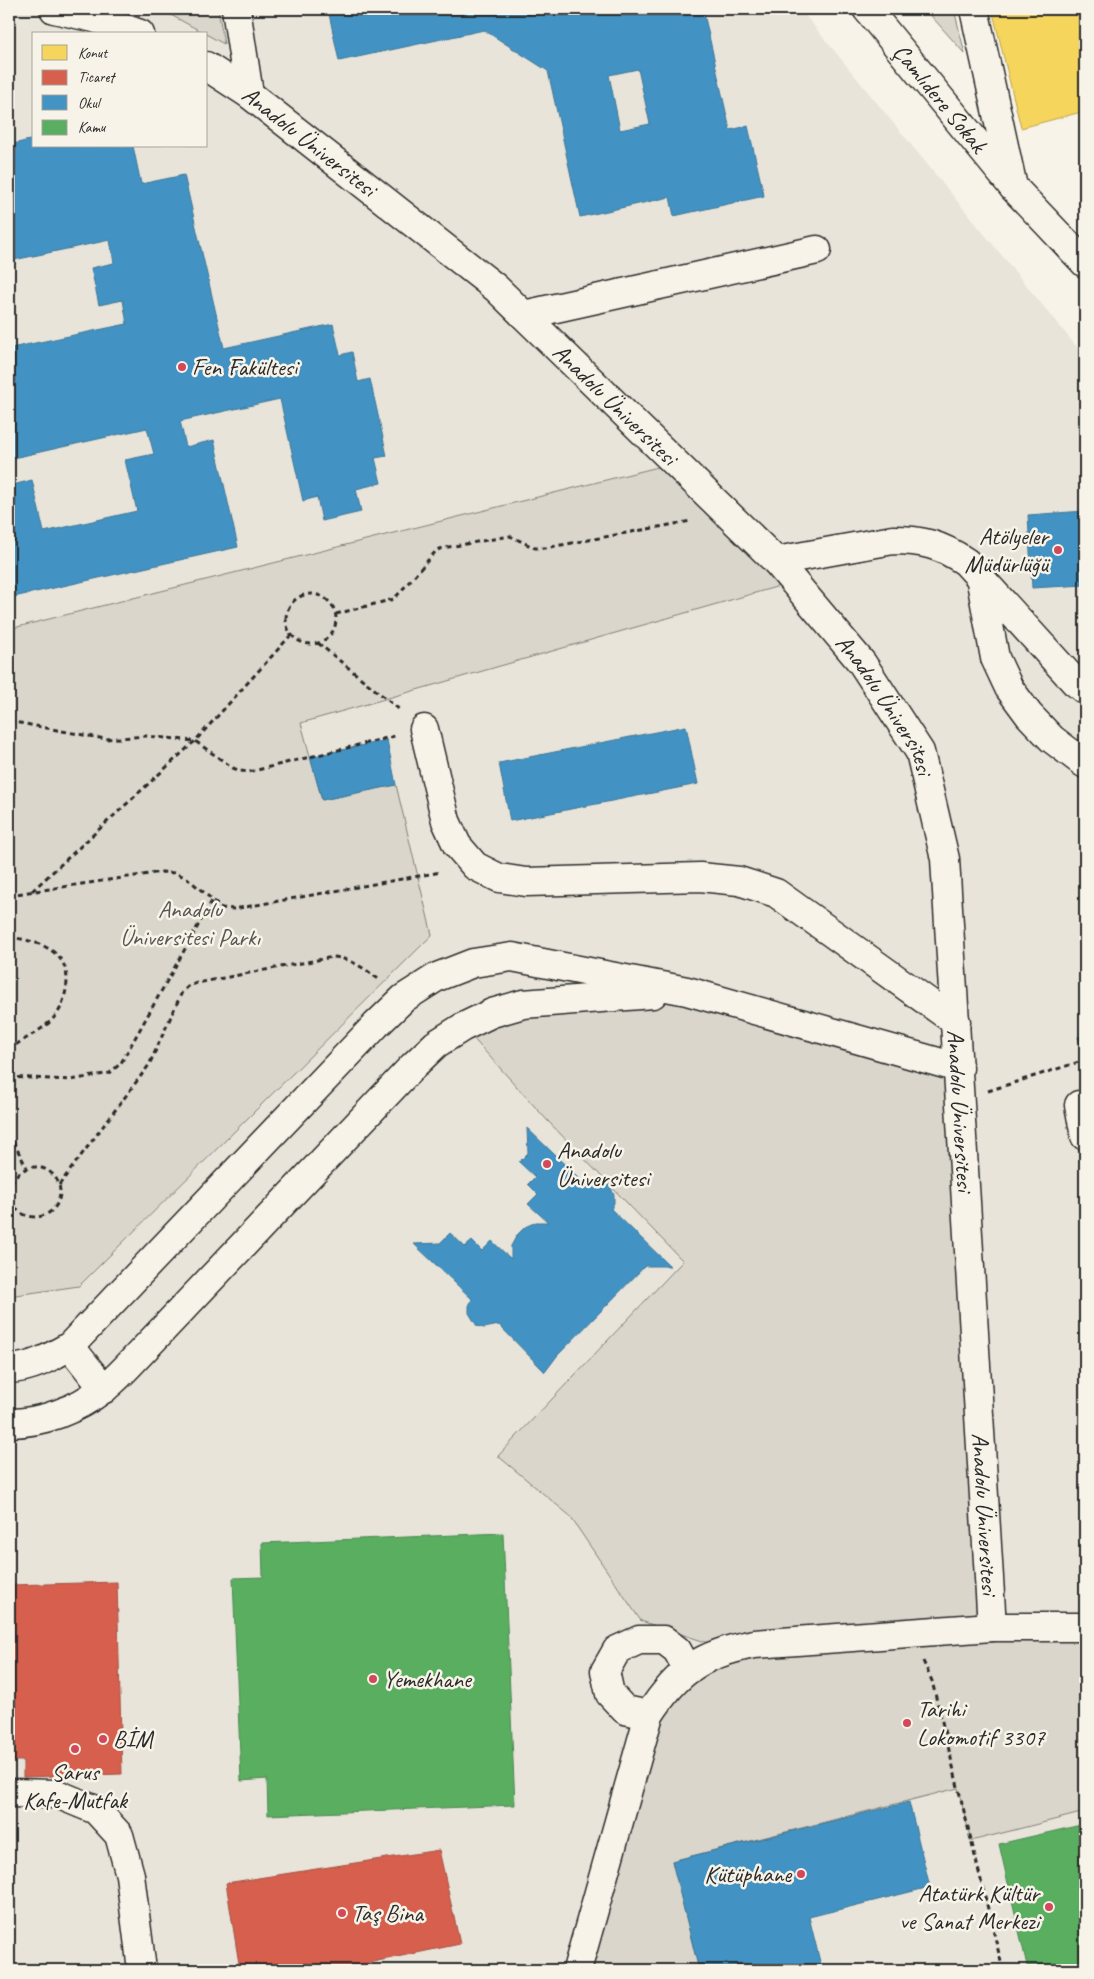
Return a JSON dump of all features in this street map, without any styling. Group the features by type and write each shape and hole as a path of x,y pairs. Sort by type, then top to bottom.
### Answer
{"street":[{"path":"54,9 94,18 134,32"},
{"path":"236,9 249,94"},
{"name":"Çamlıdere Sokak","path":"867,9 1013,187 1085,263"},
{"path":"974,9 1013,187"},
{"name":"Anadolu Üniversitesi","path":"208,67 249,94 496,288 776,561 862,663 920,752 945,859 992,1627"},
{"path":"524,315 817,250"},
{"path":"776,561 893,540 932,543 950,551 966,562 1075,682 1085,690"},
{"path":"980,576 994,658 1009,688 1029,715 1052,739 1085,764"},
{"path":"424,729 446,821 457,846 475,866 499,878 526,882 700,877 739,881 776,893 956,1022"},
{"path":"9,1369 20,1368 46,1360 70,1346 376,1024 404,998 437,977 473,963 512,957 686,991 959,1068"},
{"path":"9,1423 28,1423 69,1410 104,1389 436,1044 463,1027 492,1013 523,1004 686,991"},
{"path":"1079,1105 1085,1136"},
{"path":"70,1346 104,1389"},
{"path":"682,1660 703,1659 728,1649 754,1644 992,1627 1085,1627"},
{"path":"649,1715 625,1710 610,1694 605,1671 617,1650 639,1640 664,1640 682,1660"},
{"path":"577,1970 649,1715 682,1660"},
{"path":"9,1793 56,1794 96,1810 119,1835 130,1875 142,1970"}],"path":[{"path":"336,614 394,599 437,550 443,548 510,536 535,548 545,548 728,514"},
{"path":"304,594 320,595 328,599 336,614 334,630 329,637 318,643 306,644 291,635 285,620 286,612 296,598 304,594"},
{"path":"32,891 195,741 291,635"},
{"path":"318,643 424,729"},
{"path":"9,721 106,739 147,736 195,741 233,768 249,772 424,729"},
{"path":"9,895 162,872 186,878 222,908 234,909 475,866"},
{"path":"9,1077 71,1080 110,1073 121,1063 213,899"},
{"path":"9,937 38,944 58,956 64,963 67,980 63,1002 56,1016 9,1049"},
{"path":"59,1185 149,1065 178,999 189,986 333,958 347,958 404,998"},
{"path":"961,1100 1085,1060"},
{"path":"9,1134 27,1168"},
{"path":"35,1167 50,1172 56,1178 59,1185 59,1201 54,1208 40,1216 32,1216 17,1209 10,1194 14,1178 27,1168 35,1167"},
{"path":"909,1633 932,1680 1003,1970"}],"shaded area":[{"name":"Anadolu Üniversitesi","path":"9,9 800,9 1085,357 1085,1970 9,1970"}],"green space":[{"path":"160,9 218,9 224,44 208,35 208,32 202,32"},
{"path":"925,9 954,9 965,54"},
{"name":"Anadolu Üniversitesi Parkı","path":"658,467 783,585 301,723 322,800 396,785 432,935 79,1286 9,1296 9,629"},
{"path":"687,991 959,1068 992,1627 1085,1627 1085,1812 971,1841 958,1788 672,1861 699,1970 577,1970 649,1715 727,1649 641,1621 569,1515 498,1456 683,1261 546,1119 463,1027"}],"building: Konut":[{"path":"1009,9 1085,9 1085,111 1021,128 993,13"}],"building: Ticaret":[{"path":"117,1582 122,1774 23,1777 23,1761 9,1761 9,1585"},
{"name":"Taş Bina","path":"439,1850 460,1944 334,1970 240,1970 226,1883"}],"building: Okul":[{"path":"328,9 703,9 730,130 748,126 764,196 674,216 670,197 580,217 548,71 484,30 339,61","holes":["638,69 650,124 620,130 609,75"]},
{"name":"Fen Fakültesi","path":"32,139 32,148 133,148 141,184 184,175 224,348 333,324 340,355 352,352 358,382 370,379 387,456 375,458 381,483 356,489 361,512 322,521 317,497 303,501 280,399 180,421 186,447 214,440 238,547 9,598 9,486 32,480 44,532 137,511 125,460 154,454 147,428 9,459 9,338 11,348 127,324 123,300 99,305 91,268 114,263 110,240 9,261 9,145"},
{"name":"Atölyeler Müdürlüğü","path":"1085,511 1085,585 1032,588 1028,515"},
{"path":"686,726 698,784 510,821 499,763"},
{"path":"387,740 396,785 322,800 310,757"},
{"path":"1085,940 1085,967 1078,943"},
{"path":"1085,1035 1085,1061 1078,1037"},
{"path":"527,1128 585,1184 599,1180 606,1183 614,1195 614,1203 611,1209 670,1266 645,1266 557,1356 545,1372 499,1325 484,1328 477,1326 469,1313 472,1299 414,1244 440,1243 450,1233 465,1247 472,1241 482,1251 492,1241 511,1259 511,1246 517,1235 525,1227 536,1222 548,1222 528,1204 538,1194 528,1184 535,1177 519,1162 528,1153"},
{"name":"Kütüphane","path":"909,1802 930,1887 809,1917 822,1970 699,1970 672,1861"}],"building: Kamu":[{"name":"Yemekhane","path":"503,1533 515,1805 268,1815 267,1779 241,1781 233,1578 263,1577 262,1543"},
{"name":"Atatürk Kültür ve Sanat Merkezi","path":"1085,1824 1085,1970 1028,1970 999,1844"}],"place":[{"name":"Fen Fakültesi","path":"182,367"},
{"name":"Atölyeler Müdürlüğü","path":"1058,550"},
{"name":"Anadolu Üniversitesi","path":"547,1164"},
{"name":"Yemekhane","path":"373,1679"},
{"name":"Tarihi Lokomotif 3307","path":"907,1723"},
{"name":"BİM","path":"103,1739"},
{"name":"Sarus Kafe-Mutfak","path":"75,1749"},
{"name":"Kütüphane","path":"801,1874"},
{"name":"Atatürk Kültür ve Sanat Merkezi","path":"1049,1907"},
{"name":"Taş Bina","path":"342,1913"}]}
